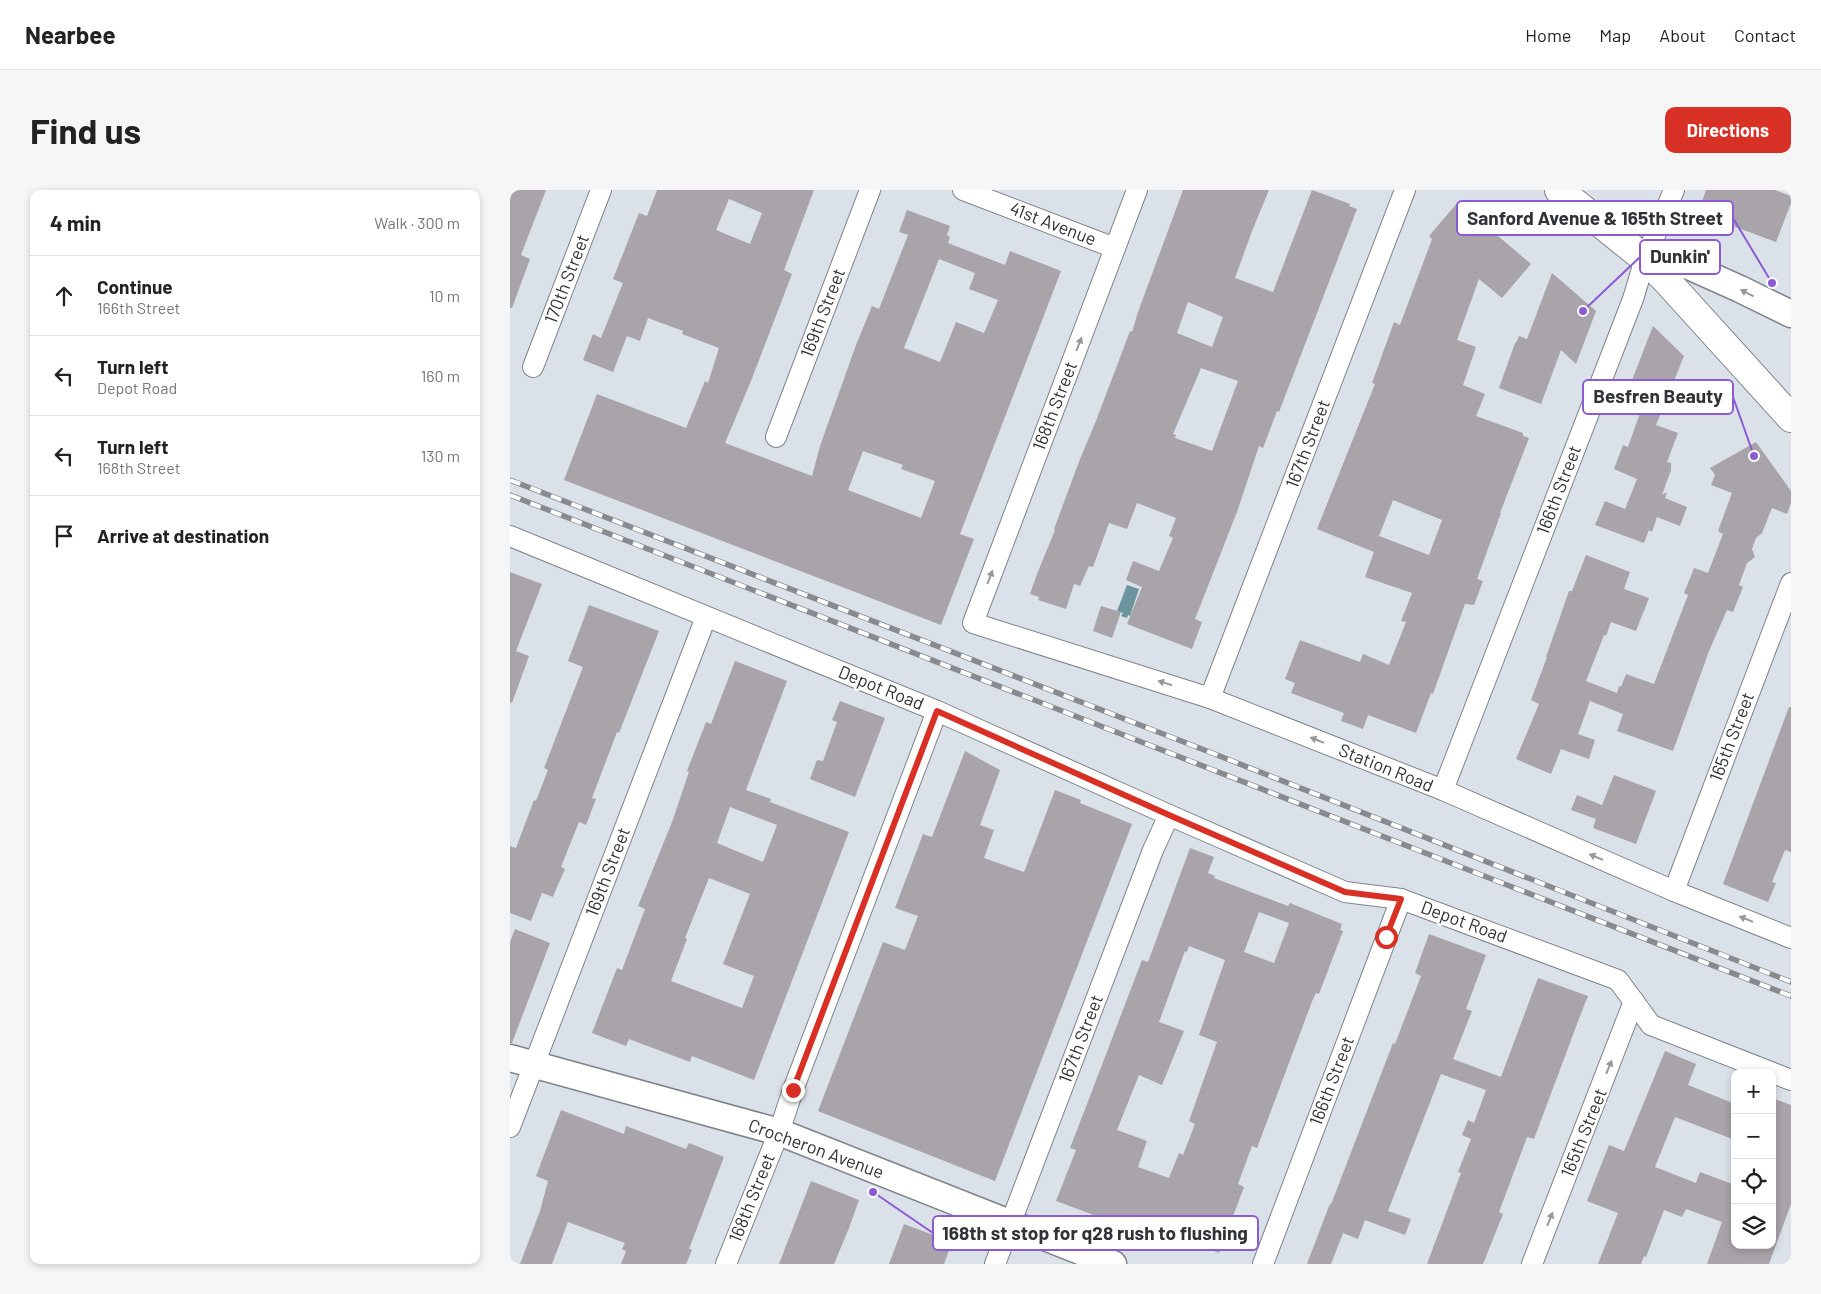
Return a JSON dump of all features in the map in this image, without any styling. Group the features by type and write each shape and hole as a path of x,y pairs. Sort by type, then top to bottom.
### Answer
{"main road":[{"path":"1559,190 1645,259 1791,418"}],"street":[{"name":"170th Street","path":"532,367 601,190"},
{"name":"169th Street","path":"776,437 870,190"},
{"name":"41st Avenue","path":"963,190 1115,248"},
{"name":"168th Street","path":"973,623 1137,190"},
{"name":"167th Street","path":"1210,698 1406,190"},
{"name":"166th Street","path":"1443,790 1633,299 1645,259 1674,190"},
{"path":"1645,259 1673,260 1740,289 1791,314"},
{"name":"Depot Road","path":"510,536 937,711 1345,892 1401,899 1618,980 1651,1025 1791,1080"},
{"name":"165th Street","path":"1674,891 1791,583"},
{"name":"169th Street","path":"510,1127 522,1060 706,617"},
{"name":"Station Road","path":"973,623 1210,698 1443,790 1674,891 1791,938"},
{"name":"168th Street","path":"726,1264 779,1132 793,1090 937,711"},
{"name":"167th Street","path":"995,1264 1153,850 1169,815"},
{"name":"166th Street","path":"1263,1264 1401,899"},
{"name":"165th Street","path":"1532,1264 1634,1001"},
{"name":"Crocheron Avenue","path":"522,1060 779,1132 1113,1264"}],"water":[{"path":"1127,585 1139,589 1130,616 1128,615 1127,618 1121,616 1123,613 1117,611"}],"building":[{"path":"510,190 546,190 521,255 530,259 512,308 510,308"},
{"path":"657,190 814,190 784,270 792,274 725,443 812,476 820,446 856,345 872,306 879,309 908,235 899,232 907,210 950,226 947,235 950,237 948,243 1005,265 1010,251 1061,271 960,534 974,539 941,625 564,480 597,394 686,428 705,381 708,383 719,348 682,334 683,331 648,318 640,341 627,336 613,372 583,360 593,334 601,338 623,283 613,279 639,213 647,216","holes":["729,199 762,213 750,244 716,230","939,259 975,273 969,289 998,300 984,333 956,322 940,362 904,348","863,451 903,465 901,469 935,481 921,518 848,490"]},
{"path":"1183,190 1269,190 1235,278 1273,292 1312,190 1350,204 1349,206 1357,209 1279,412 1277,411 1263,448 1259,446 1237,512 1195,619 1202,622 1192,649 1127,624 1142,587 1126,580 1133,561 1159,571 1173,538 1169,536 1176,518 1137,503 1127,529 1109,523 1093,567 1089,566 1080,586 1074,584 1066,609 1038,600 1039,597 1030,594 1080,459 1130,331 1132,332","holes":["1188,302 1223,317 1212,347 1177,333","1201,368 1238,381 1212,451 1175,438 1176,435 1173,434"]},
{"path":"1706,190 1775,190 1791,196 1791,203 1776,242 1698,213"},
{"path":"1458,202 1531,264 1502,298 1479,279 1457,340 1476,347 1463,385 1485,394 1476,416 1523,433 1523,436 1529,438 1477,579 1483,581 1474,605 1465,604 1433,694 1431,693 1416,733 1368,715 1363,729 1341,721 1344,713 1291,693 1295,683 1285,679 1300,640 1360,662 1363,654 1389,665 1406,622 1401,621 1412,593 1365,577 1374,552 1317,529 1375,384 1372,383 1394,322 1400,325 1432,239 1429,236","holes":["1393,500 1442,520 1429,555 1379,536"]},
{"path":"1552,273 1596,311 1576,364 1561,350 1541,404 1499,388 1519,336 1527,339"},
{"path":"1653,326 1684,356 1656,425 1678,433 1667,462 1671,463 1671,470 1662,495 1667,492 1665,498 1687,507 1680,526 1657,517 1652,532 1649,530 1644,543 1595,525 1605,501 1625,509 1637,479 1614,469 1623,445 1628,447 1646,396 1629,388"},
{"path":"1756,442 1791,491 1791,503 1787,514 1772,508 1762,533 1756,538 1752,549 1755,557 1747,563 1739,585 1743,587 1733,612 1727,610 1709,651 1673,751 1617,731 1623,714 1590,701 1578,734 1595,740 1589,759 1561,749 1551,774 1516,759 1539,704 1531,700 1569,591 1572,591 1586,555 1630,572 1624,589 1649,598 1636,631 1611,622 1586,681 1617,693 1626,674 1654,684 1688,595 1684,593 1694,568 1708,573 1723,534 1718,531 1732,493 1711,485 1715,475 1710,468"},
{"path":"510,572 542,584 516,651 529,656 512,703 510,702"},
{"path":"589,605 659,631 592,798 596,799 586,825 579,822 561,867 565,869 553,897 542,893 531,921 510,913 510,846 516,848 534,800 536,801 548,770 544,768 583,667 568,661"},
{"path":"1101,606 1121,612 1112,638 1093,631"},
{"path":"735,661 787,681 746,790 771,799 770,802 849,832 754,1080 692,1056 690,1062 629,1039 626,1046 592,1033 617,968 622,970 645,909 638,906 672,822 689,772 687,771 706,722 711,724","holes":["730,807 777,825 763,862 717,843","709,878 750,894 723,964 754,976 742,1008 671,981 687,939 685,938"]},
{"path":"840,701 885,718 855,797 810,779 817,760 823,761 837,722 832,720"},
{"path":"1789,707 1791,707 1791,852 1785,850 1772,882 1776,883 1768,902 1723,884"},
{"path":"965,751 1000,770 980,825 994,830 984,858 1024,872 1055,790 1081,800 1080,803 1132,824 995,1181 818,1111 883,942 905,950 918,916 895,908 923,834 932,837"},
{"path":"1614,775 1656,791 1636,844 1593,828 1596,819 1571,810 1577,795 1602,805"},
{"path":"1190,848 1214,857 1208,873 1215,876 1214,878 1288,906 1290,903 1342,924 1340,930 1343,931 1319,994 1316,993 1313,999 1257,1148 1252,1146 1238,1184 1244,1187 1219,1253 1153,1228 1150,1236 1056,1201 1076,1150 1070,1148 1142,960 1148,962","holes":["1259,912 1289,923 1274,963 1244,952","1189,946 1225,960 1199,1035 1217,1042 1189,1121 1195,1124 1183,1155 1179,1153 1169,1178 1138,1167 1147,1141 1117,1130 1139,1075 1162,1085 1184,1031 1159,1022 1185,951 1187,952"]},
{"path":"515,929 550,943 512,1043 510,1043 510,942"},
{"path":"1429,934 1486,955 1466,1009 1472,1011 1453,1059 1501,1077 1538,978 1588,996 1534,1139 1527,1137 1499,1212 1503,1214 1483,1264 1427,1264 1461,1173 1458,1172 1471,1139 1462,1135 1468,1120 1474,1123 1486,1090 1441,1074 1388,1211 1411,1219 1405,1235 1365,1220 1358,1239 1343,1233 1331,1264 1307,1264 1421,976 1415,973"},
{"path":"1665,1051 1696,1064 1688,1085 1731,1102 1731,1138 1675,1117 1655,1167 1696,1183 1700,1172 1731,1184 1731,1249 1774,1249 1769,1264 1707,1264 1722,1222 1686,1209 1682,1217 1664,1210 1646,1257 1644,1256 1641,1264 1598,1264 1618,1213 1587,1201 1609,1145 1624,1151"},
{"path":"1776,1099 1791,1105 1791,1204 1776,1245"},
{"path":"561,1110 624,1134 626,1126 686,1149 689,1143 724,1157 689,1249 692,1250 686,1264 621,1264 626,1251 622,1249 625,1243 568,1222 552,1264 520,1264 540,1211 548,1181 536,1176"},
{"path":"811,1181 859,1200 849,1228 834,1264 779,1264"},
{"path":"904,1224 952,1242 944,1264 889,1264"}],"railway":[{"path":"510,480 1207,751 1791,982"},
{"path":"510,495 1791,996"}],"place":[{"name":"Sanford Avenue & 165th Street","path":"1772,283"},
{"name":"Dunkin'","path":"1583,311"},
{"name":"Besfren Beauty","path":"1754,456"},
{"name":"168th st stop for q28 rush to flushing","path":"873,1192"}],"route":[{"path":"793,1090 937,711 1345,892 1401,899 1386,937"}]}
